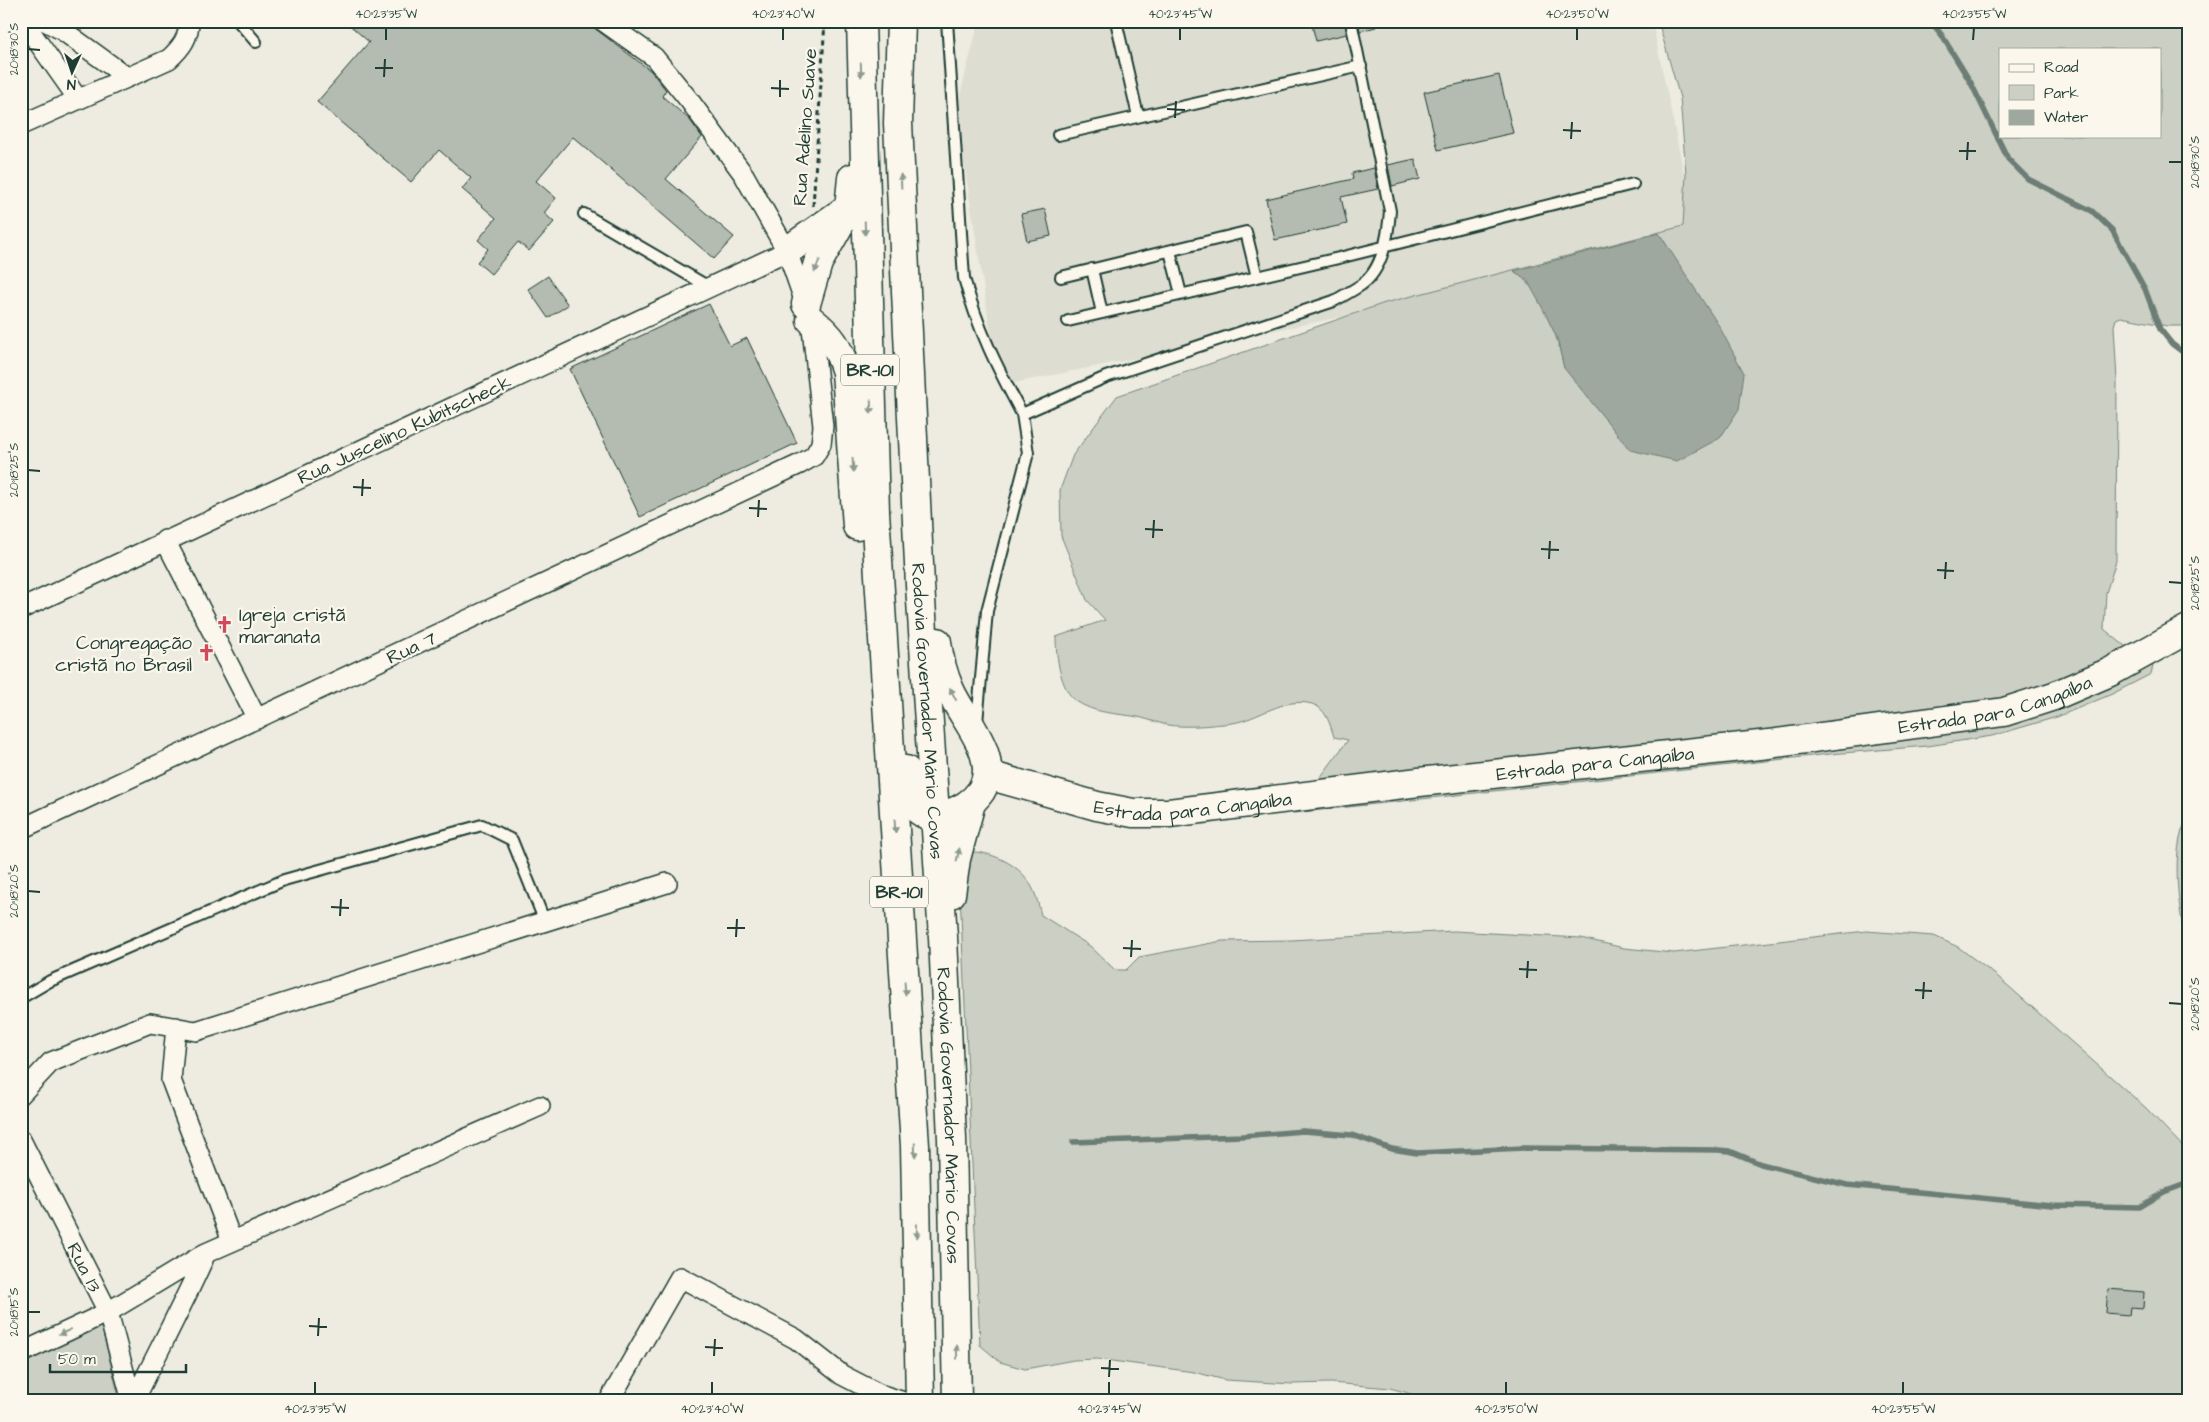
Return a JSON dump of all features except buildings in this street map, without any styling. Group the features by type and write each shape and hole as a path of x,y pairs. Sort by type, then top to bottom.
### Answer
{"main road":[{"name":"Rodovia Governador Mário Covas","path":"861,21 862,134 875,512 916,1146 920,1401"},
{"name":"Rodovia Governador Mário Covas","path":"902,21 898,123 934,817 943,937 952,1138 956,1401"},
{"path":"862,134 852,171 848,208 818,263 808,312 838,348 846,372 870,688 888,725"},
{"path":"787,251 848,208"},
{"path":"881,603 896,628 907,788 910,802 924,815 934,817 957,811 971,803 979,793 988,775 984,750 950,691 939,662 936,632 925,349 907,309"},
{"name":"Estrada para Cangaíba","path":"988,775 1097,806 1133,813 1169,813 1428,781 1769,744 2004,712 2054,696 2102,675 2188,629"},
{"path":"943,937 956,858 971,803"}],"street":[{"path":"23,21 78,99"},
{"path":"45,21 62,30 128,77"},
{"path":"21,125 169,59 182,46 189,32 189,21"},
{"name":"Rua 7","path":"21,829 814,456 821,444 823,426 808,312 787,251 744,175 689,100 654,57 603,21"},
{"name":"Rua Juscelino Kubitscheck","path":"21,609 165,540 787,251"},
{"path":"165,540 257,719"},
{"path":"21,1094 51,1062 150,1023 196,1031 667,883"},
{"path":"176,1027 172,1080 232,1241"},
{"path":"21,1353 108,1312 206,1253 540,1106"},
{"name":"Rua 13","path":"21,1140 108,1312 133,1401"},
{"path":"133,1401 187,1297 206,1253"},
{"path":"609,1401 680,1277 796,1339 842,1375 879,1394 901,1401"}],"lane":[{"path":"238,21 256,42"},
{"path":"947,21 964,278 974,316 985,342 1022,414 1028,453 987,611 976,737"},
{"path":"1116,21 1138,116"},
{"path":"1022,414 1106,377 1334,301 1362,284 1376,268 1384,246 1390,211 1351,21"},
{"path":"1058,135 1361,66"},
{"path":"1068,321 1384,246 1633,184"},
{"path":"584,214 709,287"},
{"path":"1061,277 1246,232 1257,276"},
{"path":"1170,251 1181,294"},
{"path":"1092,269 1102,313"},
{"path":"21,998 50,981 284,880 482,825 512,840 545,922"}],"path":[{"name":"Rua Adelino Suave","path":"811,234 825,21"}],"shaded area":[{"path":"979,21 1652,21 1699,245 999,386 956,111"}],"green space":[{"path":"1658,21 2188,21 2188,326 2167,326 2121,317 2116,319 2114,326 2117,380 2116,561 2106,593 2104,629 2136,655 2155,658 2151,674 2112,694 2057,717 1992,736 1928,746 1830,754 1294,813 1348,740 1334,737 1327,717 1317,706 1301,702 1291,703 1232,723 1174,726 1138,717 1098,711 1083,705 1071,696 1066,689 1060,672 1056,637 1105,620 1087,600 1061,536 1060,490 1073,455 1117,396 1385,303 1683,226 1686,174 1680,98","holes":["1514,271 1739,409 1564,368 1548,315 1533,290"]},
{"path":"2188,817 2188,953 2179,903 2177,865 2178,847"},
{"path":"970,852 993,856 1015,867 1032,887 1041,915 1090,946 1115,970 1126,970 1139,957 1222,941 1291,940 1454,931 1581,938 1624,948 1674,953 1866,931 1934,936 1958,947 1997,976 2146,1108 2188,1152 2188,1401 1437,1401 1390,1388 1331,1383 1292,1384 1225,1380 1194,1372 1097,1359 1074,1360 1025,1369 1000,1362 980,1345 959,869"},
{"path":"101,1325 120,1401 21,1401 21,1361"}],"water":[{"path":"1659,233 1719,326 1744,373 1739,409 1720,438 1677,461 1630,450 1564,368 1557,338 1543,309 1527,280 1514,271"}],"waterway":[{"path":"1930,21 1941,34 1971,83 2008,159 2028,179 2092,211 2112,230 2145,289 2160,329 2172,344 2188,356"},
{"path":"1073,1142 1242,1136 1303,1131 1352,1135 1392,1149 1417,1153 1524,1148 1718,1150 1730,1151 1761,1164 1847,1185 2052,1205 2139,1207 2164,1192 2188,1183"}],"place":[{"name":"Igreja cristã maranata","path":"225,625"},
{"name":"Congregação cristã no Brasil","path":"206,653"}]}
